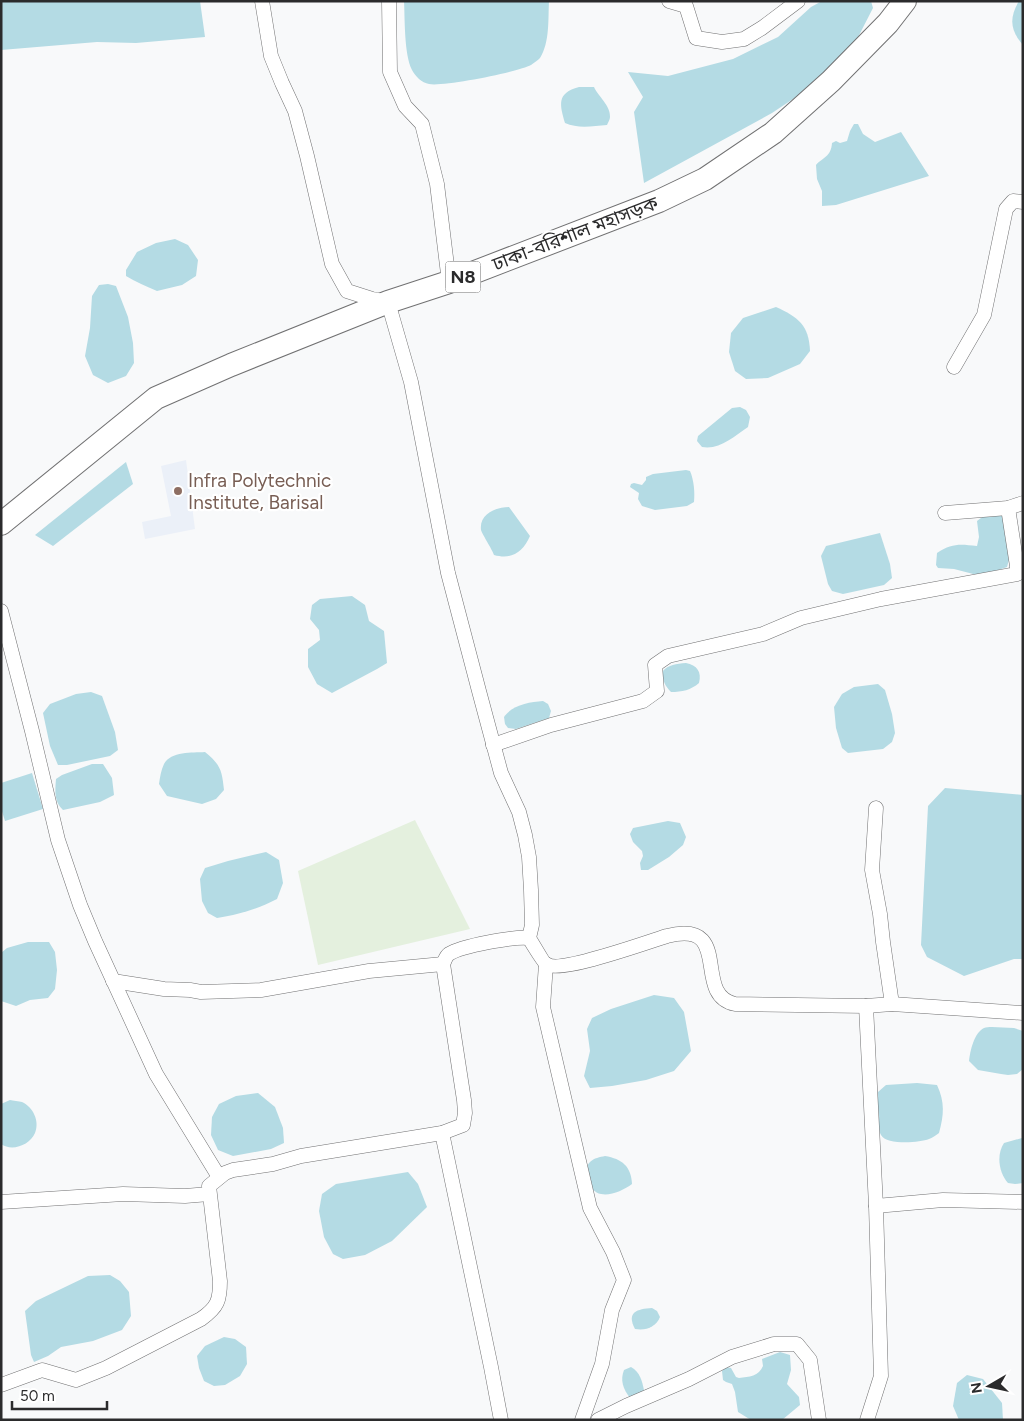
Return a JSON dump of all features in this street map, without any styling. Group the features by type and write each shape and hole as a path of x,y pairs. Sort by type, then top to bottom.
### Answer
{"highway":[{"name":"ঢাকা-বরিশাল মহাসড়ক","path":"1,524 156,398 231,365 388,302 449,282 659,201 705,179 773,133 831,81 888,23 905,1"}],"street":[{"path":"262,1 272,56 295,112 332,264 347,291 388,302 411,382 448,573 501,773 519,812 525,835 529,857 531,890 532,924 529,938 546,964 543,1007 590,1208 613,1252 624,1280 612,1310 602,1364 582,1420"},
{"path":"389,1 390,72 405,106 422,124 436,184 449,282"},
{"path":"670,1 686,6 696,38 722,42 744,39 798,1"},
{"path":"954,367 984,316 1006,209 1013,201 1023,202"},
{"path":"945,513 1008,508 1023,503"},
{"path":"493,745 551,726 643,702 657,691 656,665 668,656 764,634 801,618 872,601 1017,574 1018,566 1008,508"},
{"path":"1,611 58,840 80,905 156,1074 219,1177"},
{"path":"876,808 872,870 892,1004"},
{"path":"546,964 556,967 583,962 667,936 680,933 693,934 701,938 707,950 715,988 720,997 727,1002 735,1004 866,1006 892,1004 1023,1013"},
{"path":"1,1385 42,1370 76,1380 106,1368 212,1312 220,1295 220,1281 209,1186 225,1173 273,1164 302,1156 442,1133 463,1125 465,1113 464,1100 443,964 447,955 460,948 497,941 529,938"},
{"path":"113,981 164,990 200,992 260,990 369,971 443,964"},
{"path":"866,1006 876,1206 881,1376 866,1420"},
{"path":"442,1133 492,1367 501,1420"},
{"path":"1,1202 123,1194 185,1196 209,1194"},
{"path":"876,1206 943,1200 1023,1202"},
{"path":"598,1420 689,1379 732,1357 774,1344 797,1344 810,1360 819,1420"}],"shaded area":[{"name":"Infra Polytechnic Institute, Barisal","path":"186,460 195,529 145,539 142,522 171,516 161,466"}],"green space":[{"path":"415,820 470,929 318,965 298,871"}],"water":[{"path":"1,1 200,1 205,37 136,43 97,42 1,50"},
{"path":"404,1 549,1 548,30 543,52 540,58 531,65 512,71 449,83 426,83 415,75 409,63 405,36"},
{"path":"822,1 871,1 873,8 853,47 805,91 772,113 644,183 634,112 643,97 628,72 668,76 733,59 778,37 811,7"},
{"path":"1019,1 1023,1 1023,45 1015,34 1012,24 1012,18"},
{"path":"579,87 594,87 610,113 607,125 580,127 565,123 561,105 563,96"},
{"path":"854,124 858,124 863,134 875,142 901,132 929,176 836,205 822,206 822,191 817,179 816,165 828,154 832,143 847,141"},
{"path":"175,239 188,245 198,260 196,276 182,285 157,291 126,276 126,270 137,252 156,243"},
{"path":"108,284 116,286 128,317 133,343 134,363 126,376 108,383 93,375 85,356 90,328 92,296 99,285"},
{"path":"776,307 796,318 805,328 810,351 800,364 768,378 746,379 735,371 729,352 731,333 743,318"},
{"path":"740,407 746,410 750,417 748,427 721,445 702,447 697,441 698,436 732,408"},
{"path":"126,462 133,484 53,546 35,535"},
{"path":"690,471 694,495 694,502 687,506 655,510 642,506 638,499 639,493 630,487 634,483 642,485 646,477 653,474"},
{"path":"509,507 530,536 524,546 516,553 506,556 494,555 481,530 481,524 489,512"},
{"path":"999,514 1003,516 1010,556 1007,567 981,576 954,569 938,568 936,565 937,553 947,547 956,545 977,546 979,537 977,521 985,515"},
{"path":"880,533 890,564 892,578 884,585 843,594 832,591 828,584 821,556 826,546"},
{"path":"352,596 365,605 369,621 384,631 387,663 332,693 317,684 308,667 308,649 320,640 319,630 310,619 312,605 320,599"},
{"path":"686,663 693,665 698,670 700,676 699,683 686,690 671,692 667,688 662,672 670,666"},
{"path":"878,684 885,690 892,714 895,733 892,742 883,749 848,753 842,748 836,728 834,707 842,694 854,687"},
{"path":"91,692 102,696 115,732 118,750 110,756 67,765 58,765 50,746 43,713 50,704 76,694"},
{"path":"543,701 548,704 551,711 549,718 516,729 508,728 505,724 504,717 516,707 527,703"},
{"path":"205,752 220,769 224,790 216,799 202,804 167,796 159,784 162,769 167,760 177,755"},
{"path":"92,764 103,764 112,778 114,795 100,802 63,810 60,807 55,792 56,779"},
{"path":"32,773 43,809 5,821 1,808 1,783"},
{"path":"945,788 1023,795 1023,959 1014,959 964,976 927,957 921,945 928,806"},
{"path":"668,821 680,823 686,837 683,845 669,857 648,870 641,870 640,863 643,856 642,851 633,842 630,834 633,828"},
{"path":"266,852 279,860 283,883 277,899 255,909 217,918 208,913 202,901 200,879 205,868"},
{"path":"28,942 49,942 55,952 57,970 55,989 48,998 30,1000 16,1006 1,1001 1,953 7,948"},
{"path":"654,995 674,998 684,1012 691,1051 674,1071 646,1080 590,1088 584,1076 590,1051 587,1029 592,1018 611,1009"},
{"path":"984,1028 1014,1028 1023,1031 1023,1069 1017,1074 1008,1075 978,1070 969,1061 975,1038"},
{"path":"917,1083 937,1085 943,1109 939,1133 930,1139 918,1141 896,1142 884,1138 878,1125 878,1092 886,1085"},
{"path":"258,1093 275,1107 283,1128 284,1143 271,1149 233,1156 218,1150 211,1135 212,1117 219,1104 236,1096"},
{"path":"10,1100 26,1104 32,1111 37,1124 33,1137 25,1144 15,1147 1,1144 1,1104"},
{"path":"1022,1138 1023,1183 1008,1183 1002,1174 1000,1153 1004,1143"},
{"path":"605,1156 621,1161 628,1168 632,1184 609,1194 601,1194 593,1189 586,1176 587,1166 593,1160"},
{"path":"408,1172 418,1184 427,1207 392,1241 365,1255 343,1259 333,1254 324,1237 319,1211 322,1194 336,1184"},
{"path":"110,1275 120,1281 129,1292 131,1316 122,1330 93,1341 61,1347 48,1356 34,1362 31,1355 25,1311 36,1301 88,1276"},
{"path":"652,1308 657,1311 660,1317 656,1323 647,1329 635,1329 632,1319 634,1312"},
{"path":"224,1337 235,1339 246,1347 247,1364 240,1376 225,1385 214,1386 204,1381 197,1356 205,1346"},
{"path":"780,1352 790,1355 791,1370 787,1384 799,1397 800,1405 782,1420 751,1420 738,1412 732,1384 723,1380 722,1371 726,1367 731,1368 736,1377 739,1378 753,1375 759,1372 763,1366 762,1359"},
{"path":"631,1367 639,1374 644,1390 640,1396 630,1398 624,1388 622,1377 624,1370"},
{"path":"967,1375 983,1379 1002,1403 1003,1420 959,1420 953,1406 957,1383"}],"place":[{"name":"Infra Polytechnic Institute, Barisal","path":"178,491"}]}
